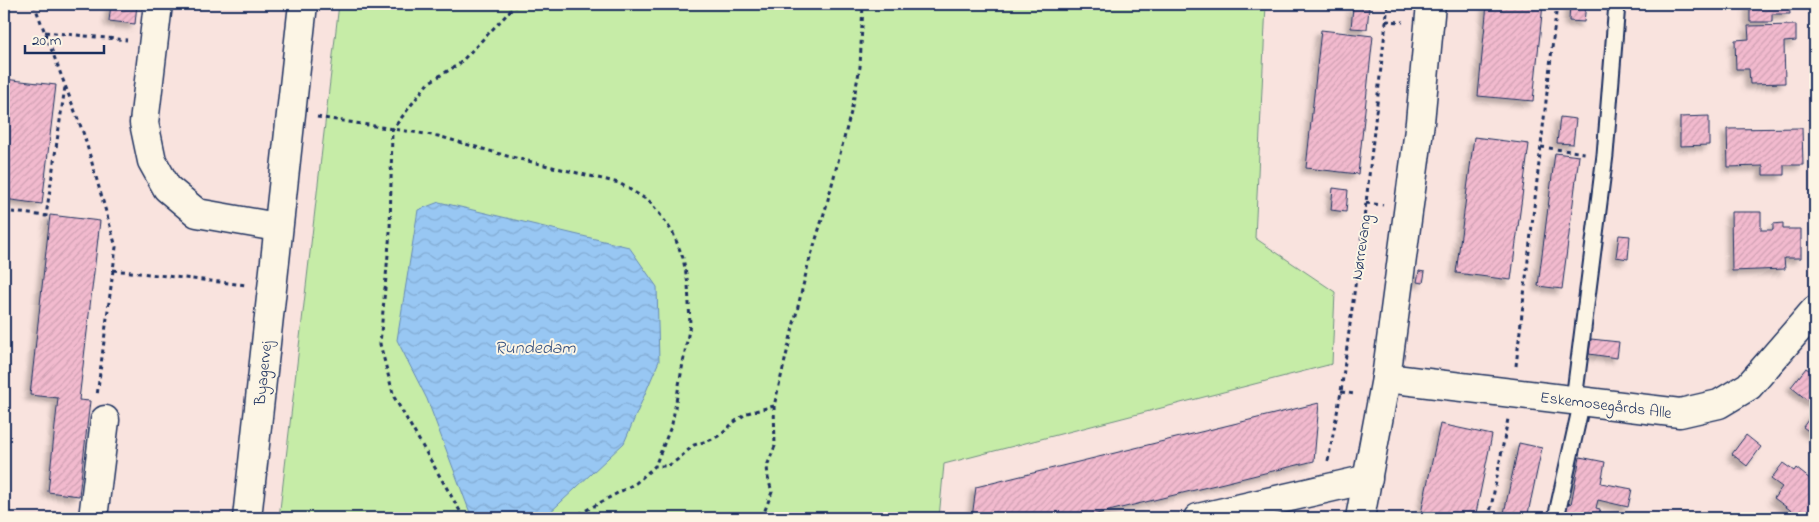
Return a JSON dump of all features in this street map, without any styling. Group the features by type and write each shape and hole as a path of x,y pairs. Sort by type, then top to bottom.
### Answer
{"street":[{"path":"158,4 144,123 152,161 167,188 198,213 277,227"},
{"name":"Byagervej","path":"247,518 277,227 303,4"},
{"path":"1360,518 1386,378 1420,122 1431,4"},
{"name":"Eskemosegårds Alle","path":"1386,378 1680,413 1719,404 1749,386 1815,310"},
{"path":"93,518 105,420"},
{"path":"1198,518 1368,479"}],"lane":[{"path":"1556,518 1578,401 1605,155 1617,4"}],"path":[{"path":"34,4 84,135 116,246 96,402 105,420"},
{"path":"464,518 394,397 380,344 390,232 392,130 428,83 459,64 516,4"},
{"path":"762,518 772,492 767,466 775,446 774,406 808,265 826,207 851,112 860,67 863,4"},
{"name":"Nørrevang","path":"1323,490 1341,392 1366,203 1388,4"},
{"path":"1489,518 1513,393 1557,4"},
{"path":"45,32 154,42"},
{"path":"4,211 46,216 65,85"},
{"path":"290,114 438,136 507,156 619,183 649,201 662,217 673,233 683,258 688,284 690,324 672,424 656,466 636,483 572,518"},
{"path":"1541,147 1605,155"},
{"path":"113,270 271,288"},
{"path":"656,466 668,466 694,444 722,434 747,413 774,406"}],"green space":[{"path":"339,4 1266,4 1255,238 1335,292 1332,364 944,464 939,518 279,518"}],"water":[{"name":"Rundedam","path":"439,202 629,247 657,287 659,361 624,443 544,518 472,518 427,399 397,340 418,210"}],"building":[{"path":"111,4 137,4 135,24 109,21"},
{"path":"1487,4 1543,4 1533,101 1478,96"},
{"path":"1570,4 1586,4 1584,22 1569,21"},
{"path":"1750,4 1789,4 1790,14 1772,14 1772,22 1750,22"},
{"path":"1353,7 1369,8 1367,29 1351,28"},
{"path":"1796,25 1796,41 1784,42 1785,83 1750,84 1749,69 1736,69 1735,40 1749,39 1748,26"},
{"path":"1321,30 1373,36 1358,174 1306,168"},
{"path":"4,79 56,85 42,204 4,199"},
{"path":"1709,116 1709,145 1680,146 1680,117"},
{"path":"1560,117 1576,119 1573,144 1557,143"},
{"path":"1802,128 1803,165 1784,165 1784,175 1763,175 1763,166 1728,167 1727,129"},
{"path":"1474,137 1529,144 1511,280 1456,273"},
{"path":"1555,153 1579,156 1562,289 1538,286"},
{"path":"1333,188 1348,190 1346,212 1331,210"},
{"path":"1731,212 1761,212 1761,230 1773,230 1773,224 1783,223 1783,229 1801,229 1801,258 1784,258 1785,269 1732,271"},
{"path":"50,215 100,221 79,400 90,401 79,496 48,492 58,398 30,395"},
{"path":"1619,235 1630,236 1628,259 1616,257"},
{"path":"1419,271 1425,272 1423,283 1417,282"},
{"path":"1591,339 1619,342 1617,358 1589,354"},
{"path":"1806,368 1815,374 1815,400 1812,404 1791,387"},
{"path":"1319,403 1314,461 1080,518 972,518 976,487"},
{"path":"1815,410 1815,436 1803,427"},
{"path":"1440,424 1492,435 1475,518 1420,518"},
{"path":"1746,435 1761,447 1747,466 1732,454"},
{"path":"1519,443 1542,448 1527,518 1503,518"},
{"path":"1580,457 1605,462 1601,483 1632,489 1628,507 1598,500 1596,508 1600,509 1598,518 1563,518 1566,502 1571,504"},
{"path":"1783,463 1794,471 1796,468 1815,483 1815,518 1801,518 1774,498 1782,487 1771,479"}]}
